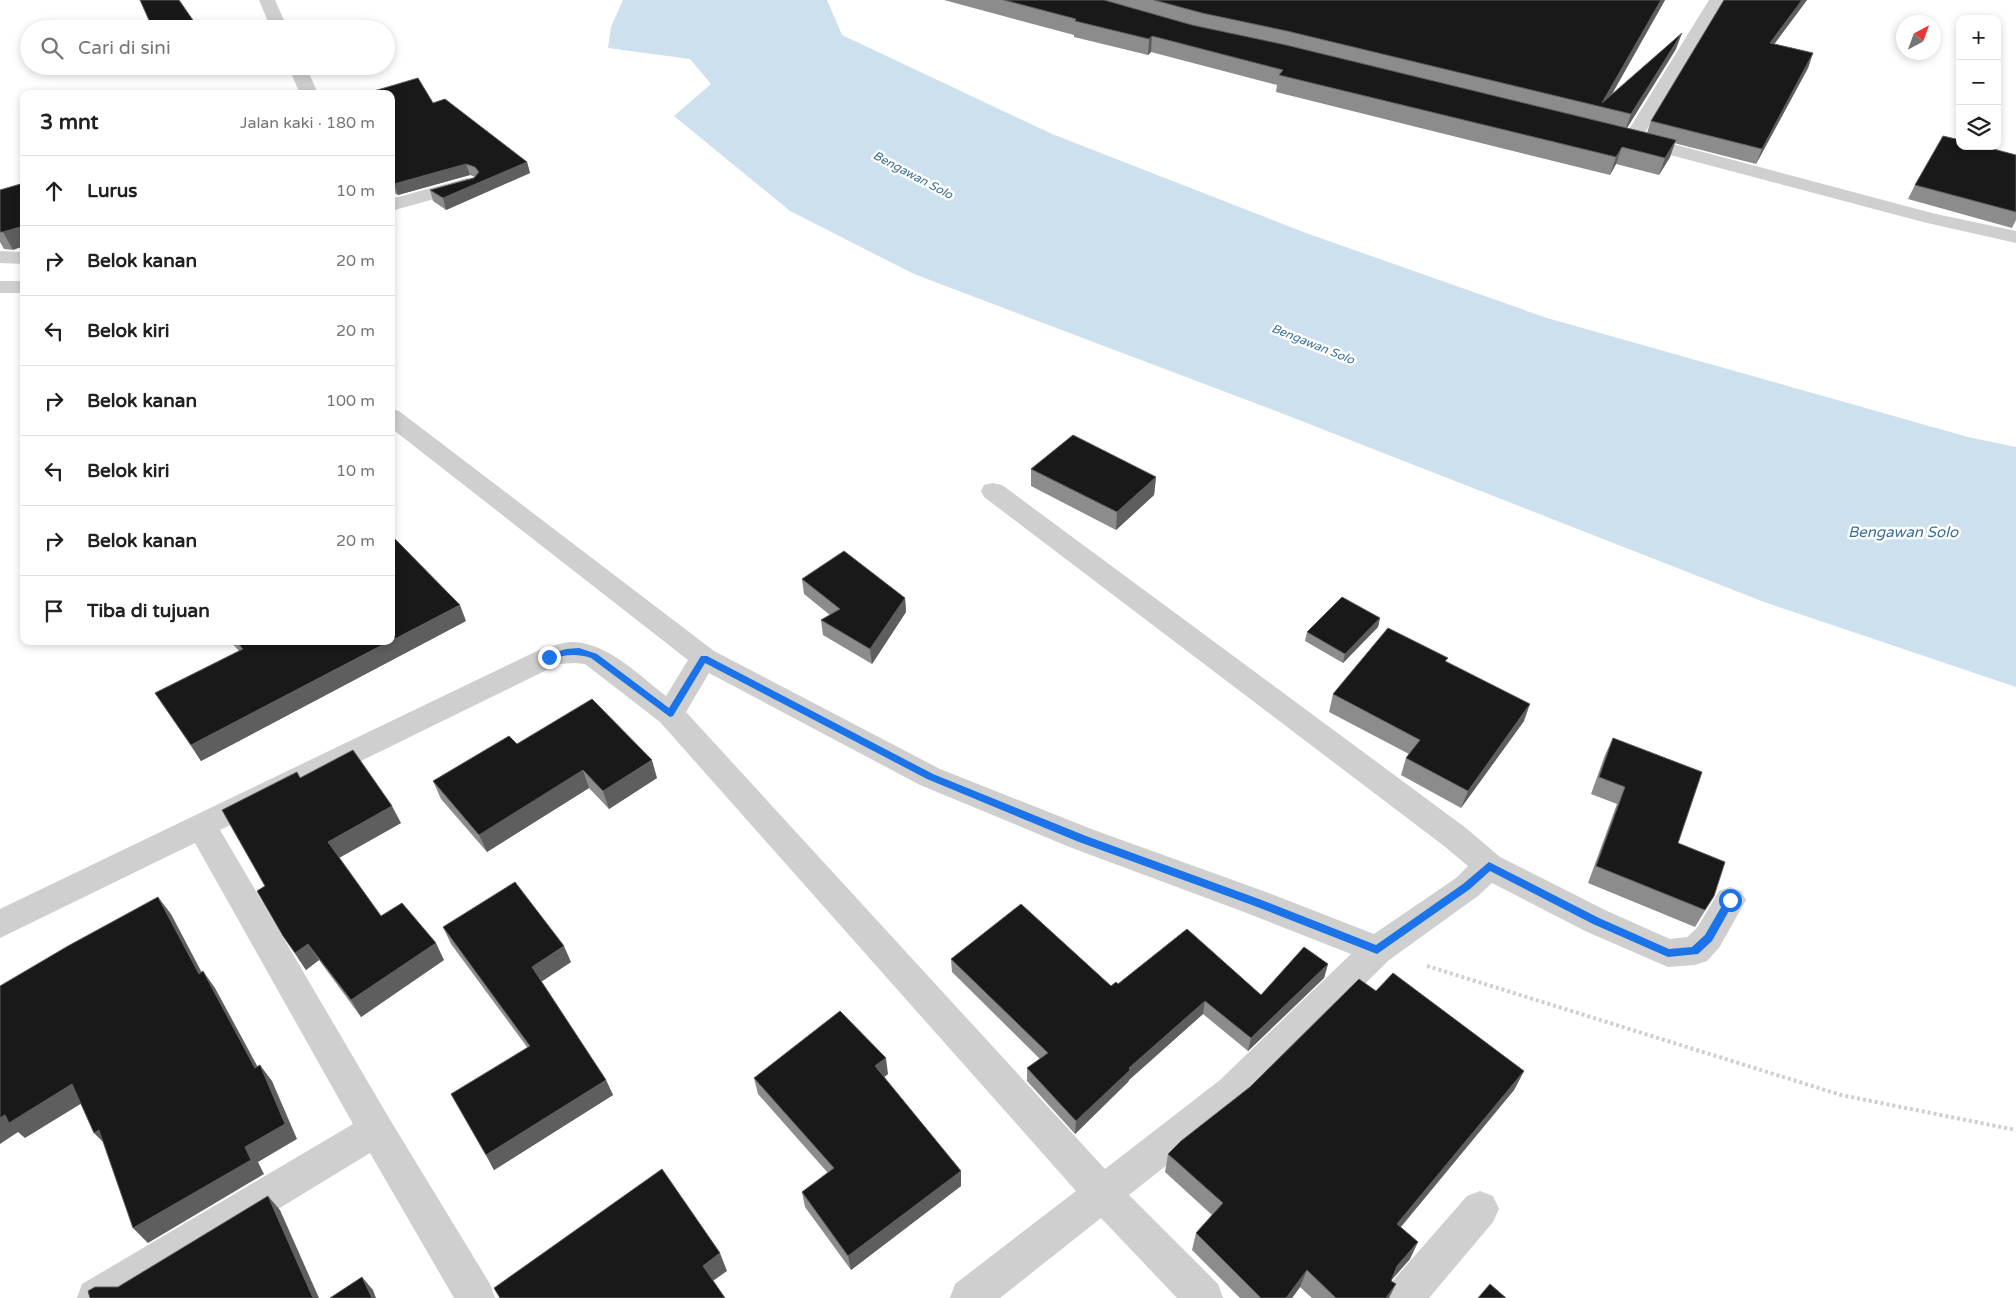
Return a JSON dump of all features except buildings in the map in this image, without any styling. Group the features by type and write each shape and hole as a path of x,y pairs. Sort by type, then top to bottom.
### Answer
{"street":[{"path":"266,0 276,20"},
{"path":"1632,139 1717,0"},
{"path":"301,75 307,90"},
{"path":"1613,134 1930,218 2016,237"},
{"path":"395,205 470,183"},
{"path":"0,257 20,258"},
{"path":"0,287 20,288"},
{"path":"395,419 704,658 930,777 1083,839 1256,902 1377,950"},
{"path":"993,491 1455,837 1489,866 1596,921 1668,953 1695,951 1708,938 1730,900"},
{"path":"0,924 522,668 549,657 566,652 579,651 594,656 670,714 1102,1194 1204,1298"},
{"path":"670,714 704,658"},
{"path":"201,825 376,1130 476,1298"},
{"path":"969,1298 1232,1092 1377,950 1466,886 1489,866"},
{"path":"96,1298 376,1130"},
{"path":"1404,1298 1480,1209"}],"path":[{"path":"1377,950 1841,1095 2016,1130"}],"water":[{"name":"Bengawan Solo","path":"623,0 827,0 842,35 1052,134 1306,233 1547,318 1968,437 2016,447 2016,687 1764,602 1281,413 914,274 790,211 674,116 711,84 690,59 608,48 611,27"}],"route":[{"path":"549,657 566,652 579,651 594,656 670,714 704,658 930,777 1083,839 1256,902 1377,950 1466,886 1489,866 1596,921 1668,953 1695,951 1708,938 1730,900"}]}
